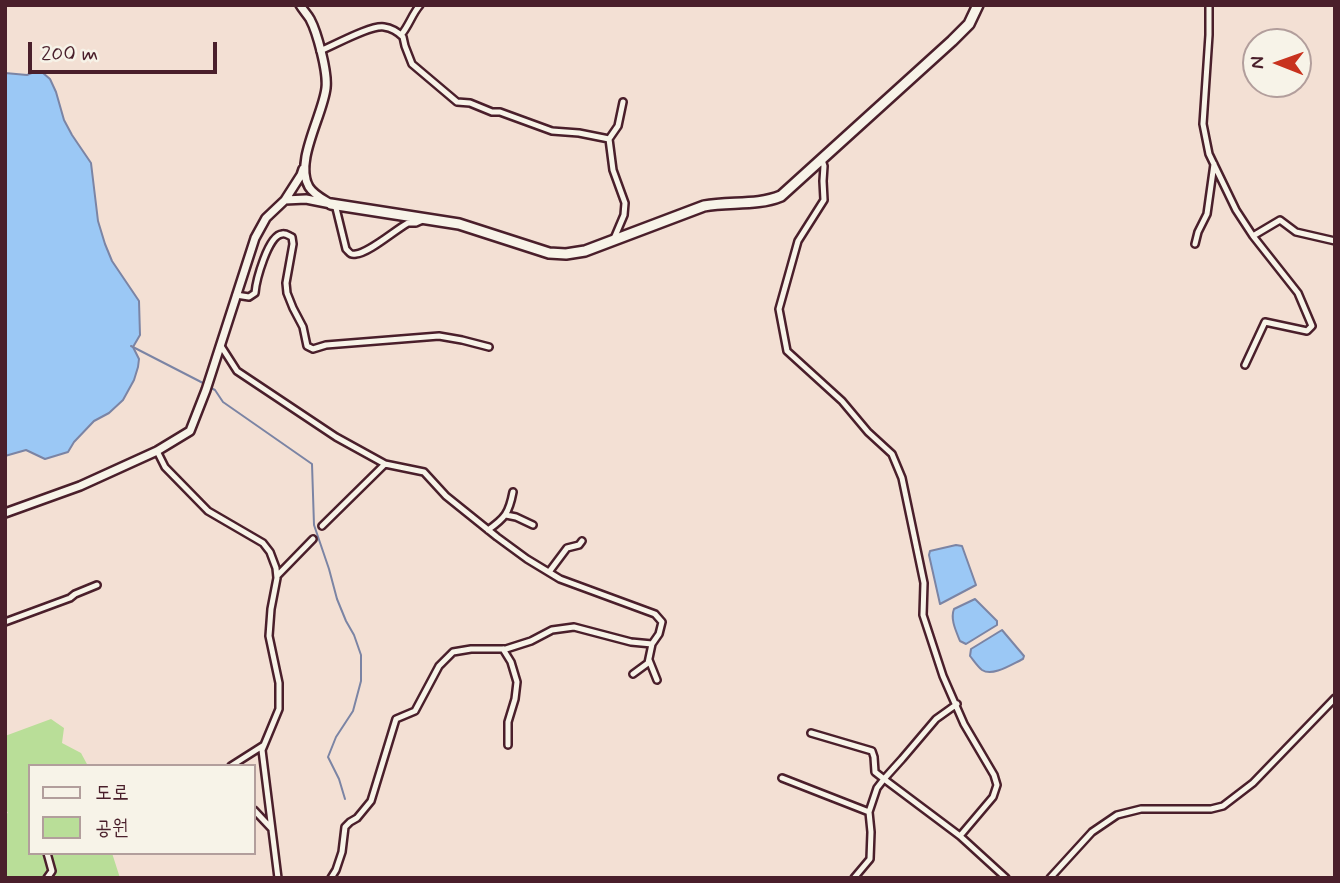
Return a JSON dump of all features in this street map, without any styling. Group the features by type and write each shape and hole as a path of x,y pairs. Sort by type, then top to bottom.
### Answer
{"main road":[{"path":"333,204 459,224 549,253 566,254 585,251 704,206 770,201 781,196 822,160 952,41 969,24 978,5"}],"street":[{"path":"5,513 80,486 157,451 190,432 255,238 267,218 285,200 301,175 326,88 320,51 310,20 300,5"},
{"path":"401,35 420,5"},
{"path":"1209,5 1203,124 1209,154 1236,210 1298,293 1312,326 1307,331 1265,322 1245,365"},
{"path":"320,51 371,28 388,28 404,37 412,64 457,102 500,112 552,131 609,139"},
{"path":"613,241 624,215 625,204 613,170 609,139 618,126 622,102"},
{"path":"822,160 824,200 798,241 779,309 787,351 842,401 868,432 892,454 902,478 924,583 923,615 943,676 964,724 994,775 997,785 993,797 960,836"},
{"path":"1195,244 1207,214 1214,164"},
{"path":"303,168 314,194 333,204 346,249 350,253 355,255 365,251 408,223 427,218"},
{"path":"285,200 306,199 333,204"},
{"path":"1253,236 1280,220 1296,232 1335,241"},
{"path":"236,295 249,297 255,293 261,268 273,239 285,233 292,237 293,244 286,283 303,327 307,346 313,349 326,345 439,336 489,346"},
{"path":"221,346 237,371 336,437 385,464 424,472 446,496 527,559 560,579 655,614 662,622 659,634 652,645 648,663 633,674"},
{"path":"157,451 165,467 208,511 263,543 276,568 269,636 279,683 279,709 262,750 278,878"},
{"path":"322,526 385,464"},
{"path":"488,530 506,515 513,492"},
{"path":"506,515 533,525"},
{"path":"277,576 313,539"},
{"path":"549,572 567,548 583,541"},
{"path":"5,622 97,585"},
{"path":"331,878 342,852 345,827 357,818 371,801 396,719 415,711 439,666 453,652 503,649 531,641 552,630 574,627 652,645"},
{"path":"503,649 511,662 517,682 516,699 508,722 508,745"},
{"path":"649,660 657,680"},
{"path":"1050,878 1092,832 1117,815 1142,809 1211,809 1223,806 1253,783 1335,698"},
{"path":"854,878 870,859 869,812 877,788 936,719 957,704"},
{"path":"811,733 872,751 875,772 960,836 1006,878"},
{"path":"234,764 264,745"},
{"path":"782,778 869,812"},
{"path":"256,812 271,828"},
{"path":"47,878 52,871 48,855"}],"green space":[{"path":"51,719 64,728 62,743 81,753 87,764 28,764 28,855 113,855 120,878 5,878 5,814 8,813 5,808 5,736"}],"water":[{"path":"34,72 43,73 50,79 64,120 91,163 98,221 112,261 139,301 140,335 133,347 139,359 138,367 123,400 109,413 94,421 68,452 45,459 26,450 5,456 5,73 27,75"},
{"path":"962,546 976,585 940,604 930,551"},
{"path":"975,599 997,621 997,625 966,644 960,641 953,613 954,609"},
{"path":"1002,630 1024,656 1023,659 997,671 986,672 970,656 971,649"}],"waterway":[{"path":"131,346 203,383"},
{"path":"211,388 223,402 312,464 314,525 337,599 361,655 361,681 353,711 336,737 328,757 345,799"}]}
